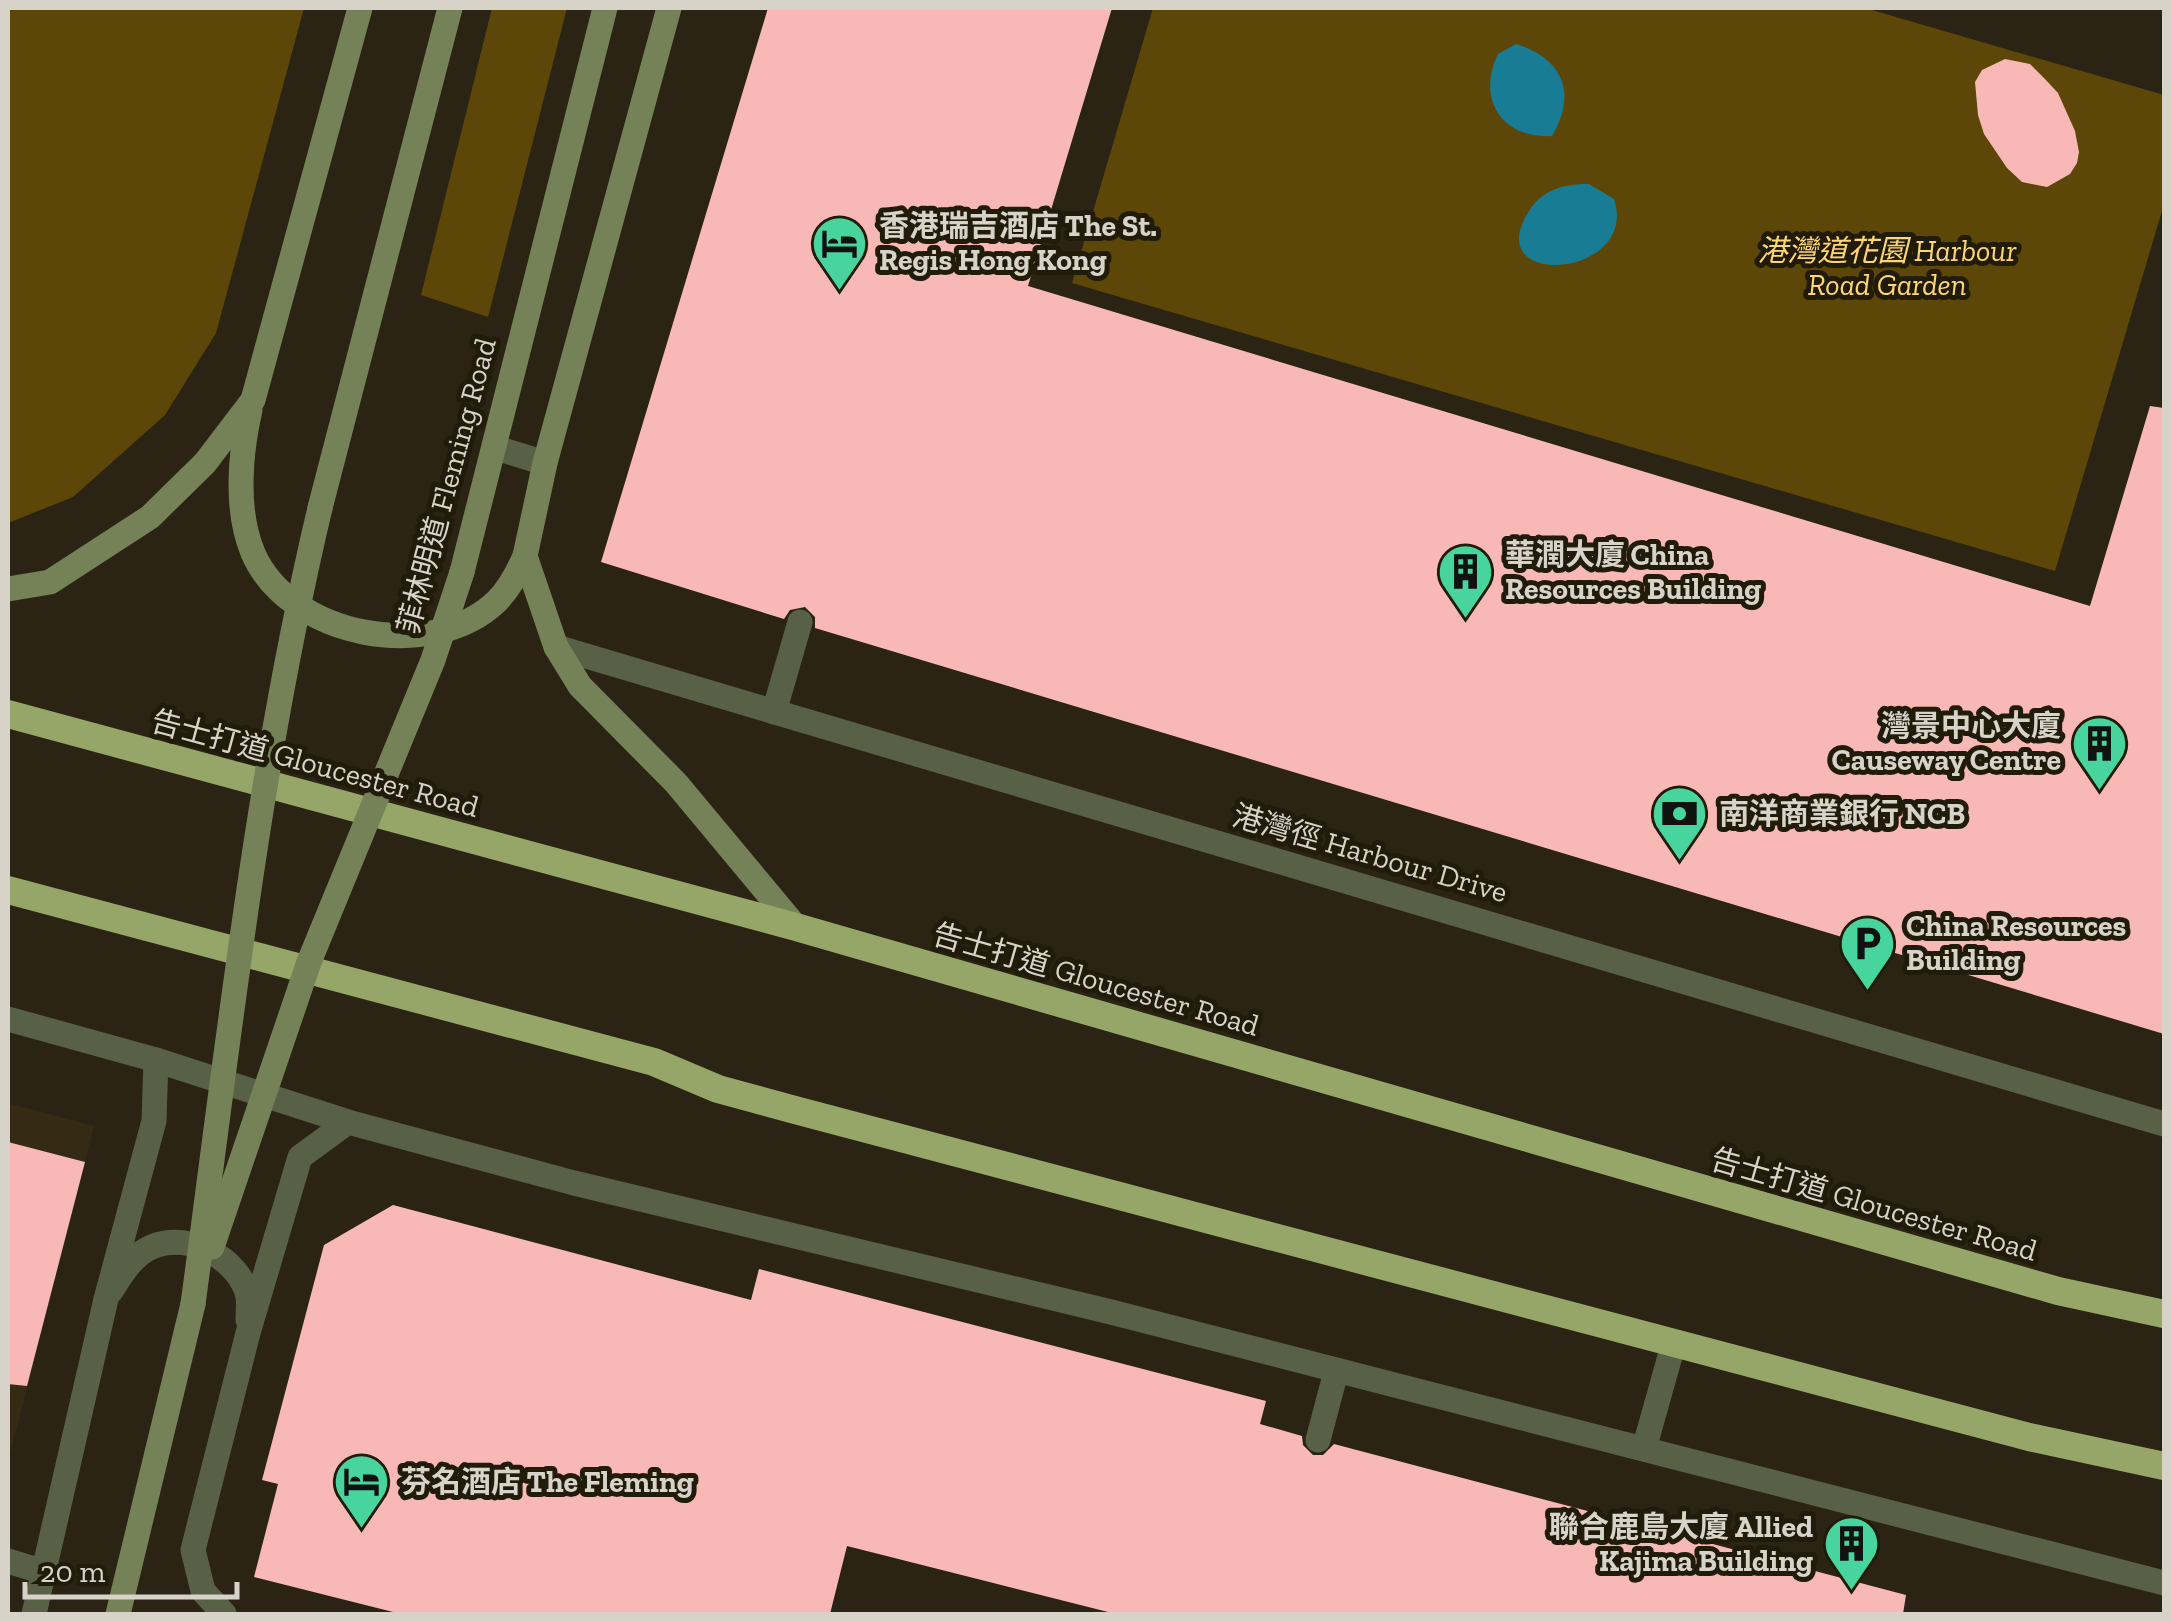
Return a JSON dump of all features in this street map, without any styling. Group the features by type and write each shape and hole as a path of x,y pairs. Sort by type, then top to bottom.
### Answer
{"highway":[{"name":"告士打道 Gloucester Road","path":"8,714 796,927 2058,1291 2164,1314"},
{"path":"8,890 654,1062 718,1089 2029,1437 2164,1466"}],"main road":[{"path":"360,8 253,400 244,437 242,474 247,533 254,556 270,578 291,599 315,614 366,633 398,635 451,628 496,601 526,556 545,463 670,8"},
{"name":"菲林明道 Fleming Road","path":"193,1304 242,938 299,594 450,8"},
{"name":"菲林明道 Fleming Road","path":"118,1614 193,1304 309,962 433,660 462,572 605,8"},
{"path":"8,589 50,582 150,518 205,463 253,400"},
{"path":"526,556 556,647 580,686 676,783 796,927"}],"street":[{"path":"506,451 545,463"},
{"path":"774,712 800,622"},
{"name":"港灣徑 Harbour Drive","path":"556,647 2164,1124"},
{"path":"8,1019 156,1060 348,1122 574,1183 1092,1308 2164,1583"},
{"path":"34,1614 106,1299 154,1121 156,1060"},
{"path":"224,1614 203,1591 193,1550 248,1333 300,1156 348,1122"},
{"path":"106,1299 127,1265 153,1246 195,1244 232,1267 248,1295 248,1333"},
{"path":"1644,1450 1674,1342"},
{"path":"1318,1440 1336,1372"},
{"path":"8,1561 44,1572"}],"shaded area":[{"path":"8,1103 94,1126 8,1462"}],"green space":[{"path":"8,8 304,8 216,333 165,415 73,497 8,523"},
{"path":"492,8 567,8 488,317 421,295"},
{"name":"港灣道花園 Harbour Road Garden","path":"1153,8 1865,8 2164,95 2164,204 2055,571 1072,283"}],"water":[{"path":"1516,44 1545,58 1561,79 1564,105 1552,136 1519,131 1498,113 1492,101 1490,86 1498,54"},
{"path":"1589,184 1614,199 1616,225 1605,245 1585,259 1562,265 1540,263 1524,254 1519,237 1535,204 1555,189"}],"building":[{"path":"768,8 1112,8 1028,286 2090,606 2150,406 2164,408 2164,1034 815,628 815,617 805,607 790,610 784,619 601,562"},
{"path":"2005,59 2030,64 2044,78 2058,93 2075,131 2077,163 2070,174 2047,187 2022,182 2007,168 1984,134 1975,82 1982,70"},
{"path":"8,1142 85,1162 27,1386 8,1384"},
{"path":"393,1205 751,1300 759,1269 1266,1401 1260,1424 1302,1436 1303,1445 1313,1455 1323,1455 1334,1444 1906,1595 1903,1614 1116,1614 847,1546 830,1614 401,1614 254,1577 278,1484 262,1480 324,1245"}],"place":[{"name":"香港瑞吉酒店 The St. Regis Hong Kong","path":"840,292"},
{"name":"華潤大廈 China Resources Building","path":"1466,621"},
{"name":"灣景中心大廈 Causeway Centre","path":"2100,792"},
{"name":"南洋商業銀行 NCB","path":"1680,863"},
{"name":"China Resources Building","path":"1867,992"},
{"name":"芬名酒店 The Fleming","path":"362,1531"},
{"name":"聯合鹿島大廈 Allied Kajima Building","path":"1852,1593"}]}
